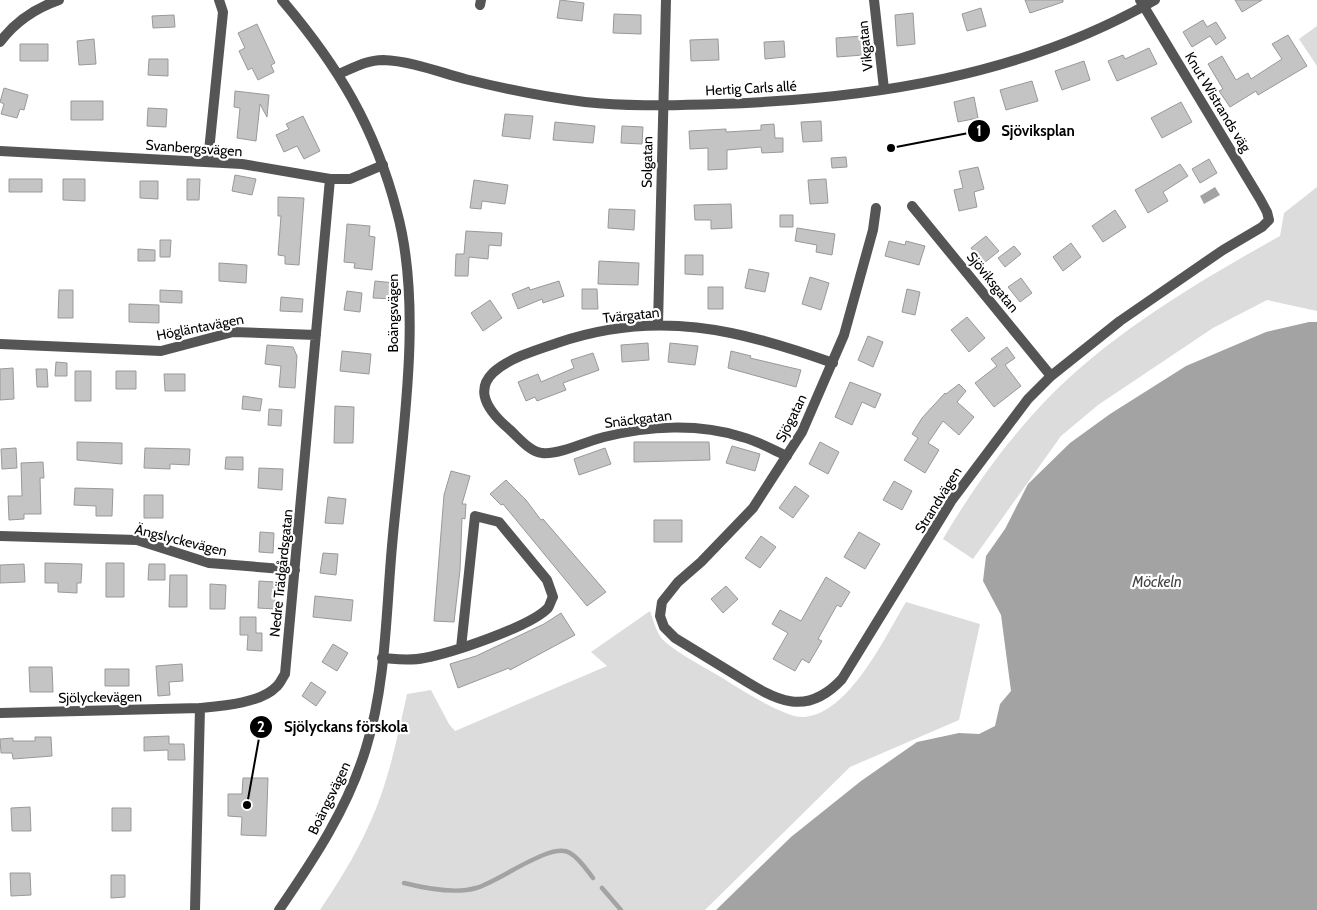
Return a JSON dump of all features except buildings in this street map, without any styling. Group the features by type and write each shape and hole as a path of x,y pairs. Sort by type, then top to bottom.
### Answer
{"street":[{"path":"0,42 8,32 26,18 44,6 59,0"},
{"path":"208,161 223,12 219,0"},
{"name":"Boängsvägen","path":"279,910 334,825 367,746 382,658 406,393 410,320 403,238 383,165 358,109 339,74 282,0"},
{"name":"Solgatan","path":"658,324 666,0"},
{"name":"Vikgatan","path":"874,0 884,89"},
{"name":"Hertig Carls allé","path":"339,74 366,62 382,60 532,94 619,104 756,103 884,89 945,79 1044,51 1075,39 1142,3 1155,0"},
{"name":"Knut Wistrands väg","path":"1142,3 1264,205 1268,220"},
{"name":"Svanbergsvägen","path":"0,151 208,161 242,164 330,179 350,179 383,165"},
{"name":"Nedre Trädgårdsgatan","path":"200,708 244,701 265,695 277,687 285,674 330,179"},
{"name":"Sjöviksgatan","path":"912,206 1051,376"},
{"name":"Sjögatan","path":"662,602 678,582 701,562 753,508 802,432 844,335 873,230 876,208"},
{"name":"Strandvägen","path":"662,602 660,616 664,627 675,638 768,694 786,701 807,701 829,693 842,679 974,468 1028,399 1051,376 1120,321 1223,250 1262,227 1268,220"},
{"name":"Tvärgatan","path":"501,422 486,406 484,392 489,376 502,365 525,354 560,342 627,327 658,324 702,327 733,332 774,342 833,362"},
{"name":"Högläntavägen","path":"0,344 162,350 233,332 316,335"},
{"name":"Snäckgatan","path":"501,422 530,448 542,453 556,452 622,432 696,428 743,437 787,456"},
{"path":"382,658 407,660 424,658 461,648 490,638 548,608 553,597 547,580 498,522 475,516 461,648"},
{"name":"Ängslyckevägen","path":"0,536 137,540 209,563 295,570"},
{"path":"195,910 200,708"},
{"name":"Sjölyckevägen","path":"0,713 200,708"}],"shaded area":[{"path":"1317,26 1317,66 1299,39"},
{"path":"1317,187 1317,311 1267,300 1213,328 1098,405 1061,436 973,559 943,539 995,461 1055,391 1106,346 1162,306 1280,236 1284,213"},
{"path":"906,602 980,624 959,720 850,767 705,910 320,910 352,859 375,811 391,762 407,694 431,690 449,724 455,731 607,666 591,652 650,611 660,636 670,646 773,708 804,717 820,713 836,703 851,689 864,672"}],"water":[{"path":"1215,187 1220,195 1204,204 1200,196"},
{"name":"Möckeln","path":"1309,322 1317,322 1317,910 716,910 791,837 861,781 917,742 959,733 979,734 995,726 1000,704 1011,691 1001,615 983,581 986,556 1005,529 1028,484 1070,443 1110,414 1186,366 1266,332"}],"waterway":[{"path":"404,883 440,890 468,890 486,884 538,857 561,851 570,853 577,858 593,878"},
{"path":"602,888 621,910"}],"place":[{"name":"Sjöviksplan","path":"891,148"},
{"name":"Sjölyckans förskola","path":"247,805"}]}
